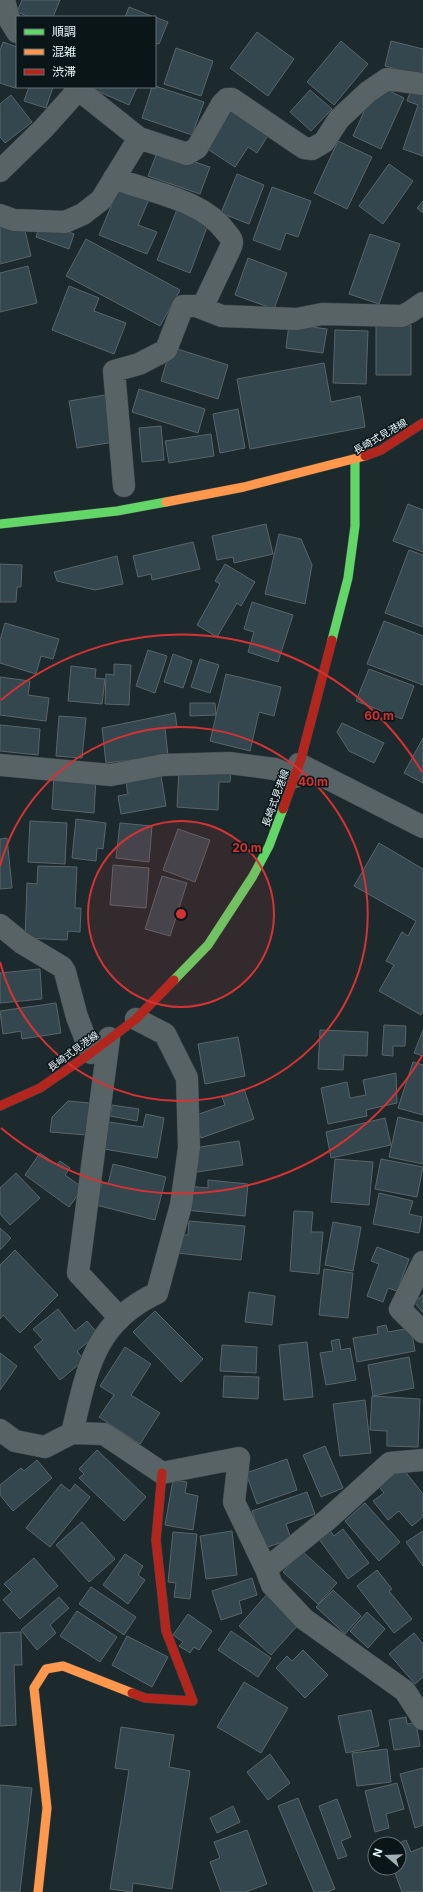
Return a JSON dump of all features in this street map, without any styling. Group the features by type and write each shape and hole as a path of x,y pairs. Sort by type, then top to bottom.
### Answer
{"street":[{"path":"4,0 9,19 16,30"},
{"path":"0,171 44,128 76,88 139,138 188,154 193,152 222,104 227,99 232,99 304,148 312,148 324,142 339,119 368,92 387,78 423,84"},
{"path":"0,215 14,220 65,222 83,214 101,200 139,138"},
{"path":"114,178 147,190 177,198 209,213 230,236 232,243 229,251 202,308"},
{"path":"124,486 114,371 139,364 166,350 183,306 190,305 202,308 222,316 297,319 322,314 402,316 423,303"},
{"name":"長崎式見港線","path":"0,1106 40,1088 91,1053 136,1019 208,945 253,876 269,846 296,771 348,578 355,526 355,460 381,450 423,423"},
{"path":"0,524 117,511 244,487 355,460"},
{"path":"0,765 111,775 163,765 229,764 296,771 423,827"},
{"path":"0,925 22,943 62,967 65,972 77,1017 91,1053"},
{"path":"72,1433 86,1377 102,1338 119,1317 157,1293 181,1205 189,1148 187,1078 166,1034 136,1019"},
{"path":"109,1038 78,1273 119,1317"},
{"path":"423,1262 400,1309 423,1332"},
{"path":"5,1441 45,1447 72,1433 104,1434 162,1473 239,1458 234,1502 266,1569 272,1585 304,1619 405,1691 423,1719"},
{"path":"266,1569 321,1525 390,1464 423,1460"},
{"path":"38,1892 47,1808 34,1688 46,1669 63,1666 145,1698 193,1701 166,1631 156,1540 162,1473"}],"building":[{"path":"22,0 60,0 53,16 27,16 17,12"},
{"path":"129,7 152,16 125,16"},
{"path":"156,17 168,22 159,44 156,43"},
{"path":"257,32 294,59 268,96 230,68"},
{"path":"341,41 368,64 334,105 307,82"},
{"path":"391,41 423,49 423,76 385,66"},
{"path":"3,42 16,47 15,88 0,83 0,50"},
{"path":"176,48 213,61 201,96 164,84"},
{"path":"156,86 204,102 192,135 142,118 152,88 156,88"},
{"path":"412,87 423,91 423,156 403,149 418,105 407,101"},
{"path":"29,88 53,88 46,108 24,101"},
{"path":"94,88 137,88 129,105"},
{"path":"383,88 404,98 381,149 353,136 372,94"},
{"path":"310,90 332,109 311,131 290,112"},
{"path":"11,95 32,122 5,143 0,137 0,104"},
{"path":"234,105 272,129 257,153 248,147 235,167 206,148"},
{"path":"338,141 372,157 347,209 314,193"},
{"path":"158,150 210,167 200,194 148,176"},
{"path":"389,164 413,181 383,224 359,206"},
{"path":"237,174 264,185 249,224 221,213"},
{"path":"120,185 150,197 138,225 157,232 147,254 99,235"},
{"path":"272,187 311,201 298,237 286,233 280,250 253,240"},
{"path":"423,201 423,213 417,208"},
{"path":"178,207 210,219 190,273 157,260"},
{"path":"23,222 31,256 0,264 0,228"},
{"path":"41,222 74,234 69,249 36,237"},
{"path":"370,234 400,244 379,304 349,294"},
{"path":"86,239 180,290 160,326 66,276"},
{"path":"248,258 287,273 274,309 235,295"},
{"path":"28,266 37,303 0,312 0,273"},
{"path":"69,286 99,298 94,311 126,323 114,354 52,330"},
{"path":"289,324 327,329 323,353 286,348"},
{"path":"376,325 411,325 411,375 376,375"},
{"path":"335,330 368,331 366,384 333,383"},
{"path":"171,347 228,365 218,399 161,381"},
{"path":"324,363 331,402 360,396 365,427 250,449 237,379"},
{"path":"139,389 205,409 198,433 132,412"},
{"path":"105,395 114,442 77,448 69,401"},
{"path":"238,409 245,448 220,453 213,414"},
{"path":"161,426 164,460 142,462 139,428"},
{"path":"211,434 214,456 169,463 165,441"},
{"path":"408,504 423,510 423,552 393,541"},
{"path":"266,524 273,554 234,563 233,557 217,560 212,536"},
{"path":"279,534 301,539 312,565 305,604 265,594"},
{"path":"193,542 200,569 152,580 151,574 138,577 133,556"},
{"path":"409,550 423,555 423,627 385,613"},
{"path":"117,556 123,584 95,590 57,581 54,572"},
{"path":"0,564 22,565 21,587 17,587 16,602 0,602"},
{"path":"225,564 255,582 241,606 237,603 217,637 197,625 220,584 215,581"},
{"path":"252,602 293,615 278,662 248,652 254,632 244,629"},
{"path":"384,621 423,636 423,685 367,664"},
{"path":"5,623 59,639 53,659 41,656 36,674 0,663 0,640"},
{"path":"148,650 167,656 155,693 136,686"},
{"path":"173,654 192,661 183,688 164,682"},
{"path":"200,659 219,665 210,693 191,687"},
{"path":"114,664 131,665 129,705 105,704 106,674 114,675"},
{"path":"71,666 96,669 95,678 105,679 102,704 68,701"},
{"path":"369,669 414,686 402,719 356,701"},
{"path":"226,674 281,687 274,716 259,712 250,751 210,741"},
{"path":"0,677 30,681 28,695 49,698 46,721 0,715"},
{"path":"190,703 215,703 216,715 190,716"},
{"path":"175,713 177,727 165,728 168,756 106,763 102,728"},
{"path":"59,716 86,718 82,758 56,756"},
{"path":"342,723 384,743 374,763 349,751 337,732"},
{"path":"0,725 40,729 38,755 0,751"},
{"path":"423,738 423,783 404,773"},
{"path":"179,769 231,771 230,782 219,782 218,810 177,807"},
{"path":"160,770 166,806 121,814 118,796 128,794 125,776"},
{"path":"54,775 96,778 94,813 52,809"},
{"path":"76,819 106,823 103,849 97,848 96,861 72,858"},
{"path":"30,821 67,823 65,864 28,862"},
{"path":"120,823 152,826 149,862 116,858"},
{"path":"178,829 210,840 195,882 163,870"},
{"path":"7,838 12,888 0,889 0,839"},
{"path":"379,843 423,869 423,1011 421,1015 379,991 394,965 386,961 402,932 408,936 416,921 354,886"},
{"path":"113,865 149,868 146,908 110,905"},
{"path":"38,866 77,867 75,908 81,908 80,932 68,931 67,940 25,938 27,883 37,884"},
{"path":"162,876 187,883 170,936 145,929"},
{"path":"40,969 42,999 0,1003 0,973"},
{"path":"56,1003 61,1033 22,1039 21,1031 3,1034 0,1011"},
{"path":"384,1025 406,1026 405,1046 393,1046 393,1056 382,1055"},
{"path":"320,1030 368,1032 367,1056 344,1055 343,1070 318,1069"},
{"path":"423,1030 423,1056 414,1053"},
{"path":"238,1037 245,1076 205,1084 198,1044"},
{"path":"413,1062 423,1065 423,1115 398,1108"},
{"path":"396,1073 397,1103 366,1110 367,1116 328,1124 321,1088 347,1082 350,1098 366,1095 363,1080"},
{"path":"244,1089 254,1119 201,1138 193,1116 225,1105 222,1097"},
{"path":"68,1101 90,1103 86,1135 50,1132 52,1117"},
{"path":"112,1105 139,1109 137,1121 110,1116"},
{"path":"146,1114 164,1118 157,1158 104,1149 109,1122 143,1127"},
{"path":"398,1117 423,1123 423,1164 389,1157"},
{"path":"385,1118 391,1145 331,1158 326,1132"},
{"path":"239,1141 243,1165 197,1172 194,1148"},
{"path":"40,1153 57,1165 60,1161 70,1168 65,1175 83,1188 69,1207 25,1175"},
{"path":"335,1159 373,1162 369,1205 331,1202"},
{"path":"381,1159 423,1167 417,1197 375,1189"},
{"path":"113,1164 166,1177 155,1220 96,1205 102,1183 108,1184"},
{"path":"16,1173 40,1198 10,1225 0,1214 0,1188"},
{"path":"208,1180 248,1184 245,1216 185,1210 187,1186 208,1188"},
{"path":"379,1193 413,1201 409,1214 422,1217 419,1233 373,1224"},
{"path":"294,1211 313,1212 311,1232 323,1232 319,1274 290,1271"},
{"path":"189,1221 245,1226 241,1260 177,1253 179,1235 188,1235"},
{"path":"333,1222 361,1227 353,1271 325,1265"},
{"path":"0,1228 11,1238 0,1250"},
{"path":"377,1247 409,1259 397,1291 388,1288 383,1302 367,1296 379,1264 371,1261"},
{"path":"15,1250 58,1295 20,1333 3,1315 0,1319 0,1265"},
{"path":"324,1269 353,1273 348,1318 319,1315"},
{"path":"249,1292 275,1296 272,1325 245,1322"},
{"path":"423,1295 423,1313 414,1302"},
{"path":"58,1309 75,1331 87,1321 98,1334 77,1351 84,1360 60,1380 34,1347 43,1340 33,1329"},
{"path":"155,1311 203,1359 181,1382 133,1332"},
{"path":"386,1325 388,1332 411,1328 415,1351 357,1362 353,1338 378,1334 377,1327"},
{"path":"339,1339 341,1350 350,1348 356,1380 326,1385 320,1353 333,1351 331,1341"},
{"path":"307,1342 313,1397 284,1400 279,1345"},
{"path":"222,1345 257,1347 256,1373 220,1371"},
{"path":"125,1347 151,1364 131,1395 160,1413 140,1444 99,1417 114,1395 100,1386"},
{"path":"0,1353 17,1366 0,1390"},
{"path":"409,1357 414,1388 373,1396 368,1365"},
{"path":"224,1376 259,1377 258,1399 223,1397"},
{"path":"372,1396 420,1399 418,1447 387,1446 387,1431 370,1430"},
{"path":"365,1400 371,1453 340,1456 333,1404"},
{"path":"325,1446 343,1488 321,1497 303,1455"},
{"path":"97,1450 146,1497 124,1521 79,1478 84,1474 79,1469"},
{"path":"287,1459 297,1490 257,1504 246,1473"},
{"path":"37,1460 52,1478 13,1511 0,1495 0,1485 21,1468 24,1471"},
{"path":"400,1465 423,1494 423,1517 412,1526 399,1511 388,1520 373,1501 384,1493 377,1484"},
{"path":"173,1480 187,1482 185,1493 198,1496 193,1530 165,1525"},
{"path":"61,1484 70,1491 75,1484 90,1497 50,1547 26,1528"},
{"path":"307,1492 315,1514 286,1524 291,1539 265,1548 252,1511"},
{"path":"365,1503 400,1542 379,1561 345,1521"},
{"path":"82,1522 115,1559 89,1582 56,1545"},
{"path":"327,1526 334,1536 343,1529 369,1563 348,1579 316,1535"},
{"path":"232,1531 237,1575 206,1579 200,1536"},
{"path":"423,1531 423,1566 406,1542"},
{"path":"173,1532 197,1534 190,1599 174,1597 176,1583 168,1582"},
{"path":"302,1551 337,1583 318,1604 283,1572"},
{"path":"125,1554 143,1566 138,1575 145,1580 128,1604 103,1585"},
{"path":"34,1558 58,1586 20,1619 3,1600 12,1592 4,1584"},
{"path":"377,1570 392,1589 389,1591 412,1619 394,1633 357,1586"},
{"path":"252,1578 257,1595 239,1601 242,1613 221,1620 212,1591"},
{"path":"91,1587 136,1617 124,1635 79,1604"},
{"path":"333,1590 361,1616 345,1634 316,1607"},
{"path":"269,1592 298,1625 271,1655 239,1626"},
{"path":"59,1597 69,1608 50,1625 56,1633 37,1650 21,1630"},
{"path":"77,1611 117,1637 100,1662 60,1636"},
{"path":"367,1612 385,1629 368,1648 350,1631"},
{"path":"188,1614 212,1631 199,1650 194,1647 190,1653 179,1646 183,1642 173,1635"},
{"path":"231,1631 271,1658 258,1677 218,1650"},
{"path":"21,1632 22,1665 14,1665 16,1725 0,1726 0,1633"},
{"path":"414,1633 423,1644 423,1677 415,1684 389,1654"},
{"path":"127,1636 168,1657 152,1687 112,1665"},
{"path":"303,1650 328,1675 305,1698 276,1668 287,1656 292,1661"},
{"path":"244,1682 288,1708 261,1753 217,1727"},
{"path":"371,1710 379,1746 346,1753 338,1716"},
{"path":"406,1717 407,1724 416,1723 420,1746 394,1750 389,1720"},
{"path":"121,1727 174,1735 169,1767 190,1771 172,1889 133,1883 132,1892 110,1889 129,1770 115,1768"},
{"path":"387,1749 391,1782 357,1786 352,1753"},
{"path":"270,1754 290,1783 268,1800 247,1772"},
{"path":"423,1768 423,1825 415,1828 400,1774"},
{"path":"397,1783 404,1809 386,1814 389,1828 375,1832 365,1791"},
{"path":"0,1785 32,1788 20,1892 0,1892"},
{"path":"298,1798 335,1889 327,1892 314,1892 278,1806"},
{"path":"337,1799 351,1837 341,1841 347,1856 338,1859 319,1806"},
{"path":"233,1806 240,1822 217,1833 210,1818"},
{"path":"247,1830 267,1884 246,1892 221,1892 210,1862 220,1858 214,1842"},
{"path":"407,1842 411,1852 423,1847 423,1892 402,1892 396,1876 407,1876"}],"traffic: fast":[{"path":"332,640 348,578 355,526 355,460"},
{"path":"0,524 117,511 166,502"},
{"path":"174,980 208,945 253,876 269,846 283,809"}],"traffic: slow":[{"path":"166,502 244,487 365,456"},
{"path":"38,1892 47,1808 34,1688 46,1669 63,1666 132,1693"}],"traffic: jam":[{"path":"365,456 381,450 423,423"},
{"path":"283,809 301,759 332,640"},
{"path":"0,1106 40,1088 91,1053 136,1019 174,980"},
{"path":"132,1693 145,1698 193,1701 166,1631 156,1540 162,1473"}]}
